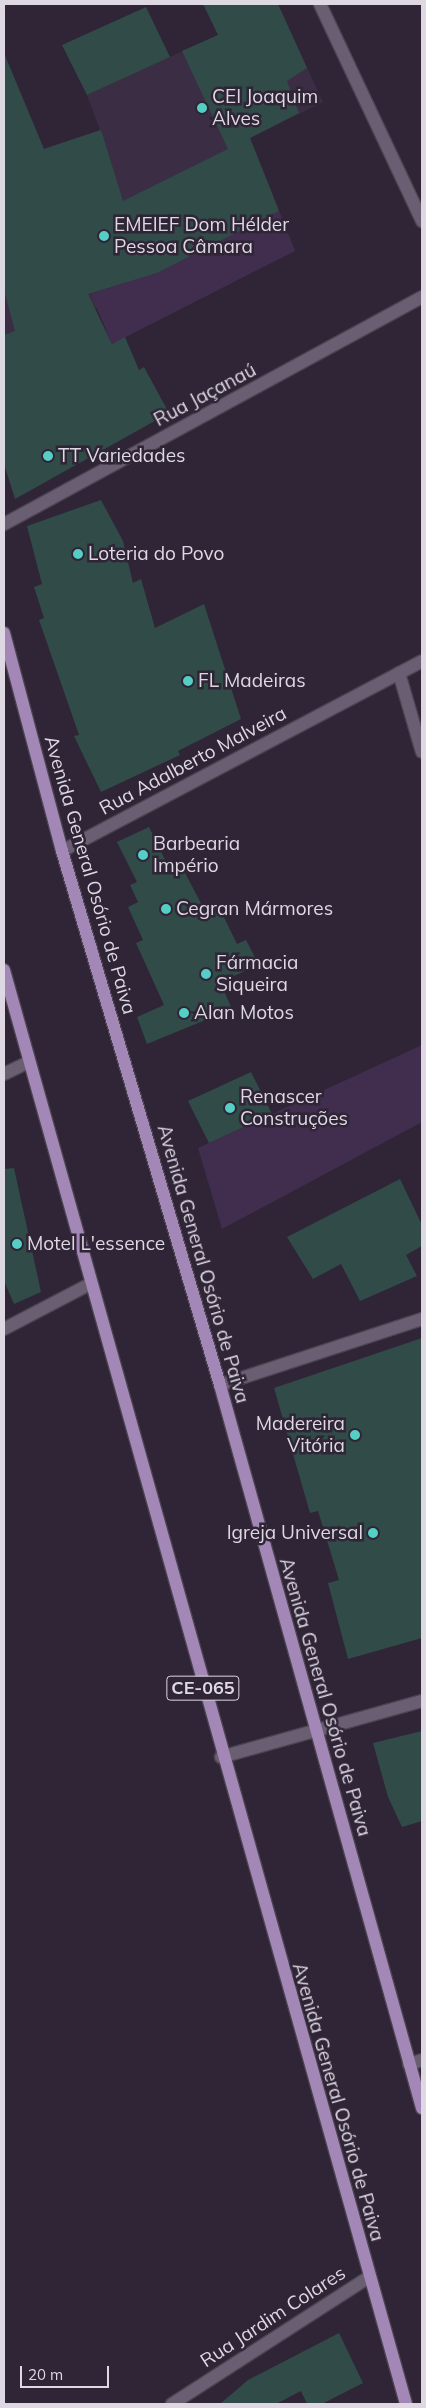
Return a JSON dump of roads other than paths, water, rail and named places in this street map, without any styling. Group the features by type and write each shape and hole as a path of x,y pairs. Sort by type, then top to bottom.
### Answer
{"main road":[{"name":"Avenida General Osório de Paiva","path":"4,633 62,852 220,1385 422,2108"},
{"name":"Avenida General Osório de Paiva","path":"4,970 221,1757 406,2404"}],"street":[{"path":"320,4 422,221"},
{"name":"Rua Jaçanaú","path":"4,524 422,297"},
{"name":"Rua Adalberto Malveira","path":"62,852 422,661"},
{"path":"399,674 422,752"},
{"path":"4,1074 29,1062"},
{"path":"4,1329 90,1284"},
{"path":"220,1385 422,1319"},
{"path":"221,1757 422,1701"},
{"path":"409,2064 422,2060"},
{"name":"Rua Jardim Colares","path":"172,2404 369,2277"}],"place":[{"name":"CEI Joaquim Alves","path":"202,108"},
{"name":"EMEIEF Dom Hélder Pessoa Câmara","path":"104,236"},
{"name":"TT Variedades","path":"48,456"},
{"name":"Loteria do Povo","path":"78,554"},
{"name":"FL Madeiras","path":"188,681"},
{"name":"Barbearia Império","path":"143,855"},
{"name":"Cegran Mármores","path":"166,909"},
{"name":"Fármacia Siqueira","path":"206,974"},
{"name":"Alan Motos","path":"184,1013"},
{"name":"Renascer Construções","path":"230,1108"},
{"name":"Motel L'essence","path":"17,1244"},
{"name":"Madereira Vitória","path":"355,1435"},
{"name":"Igreja Universal","path":"373,1533"}]}
